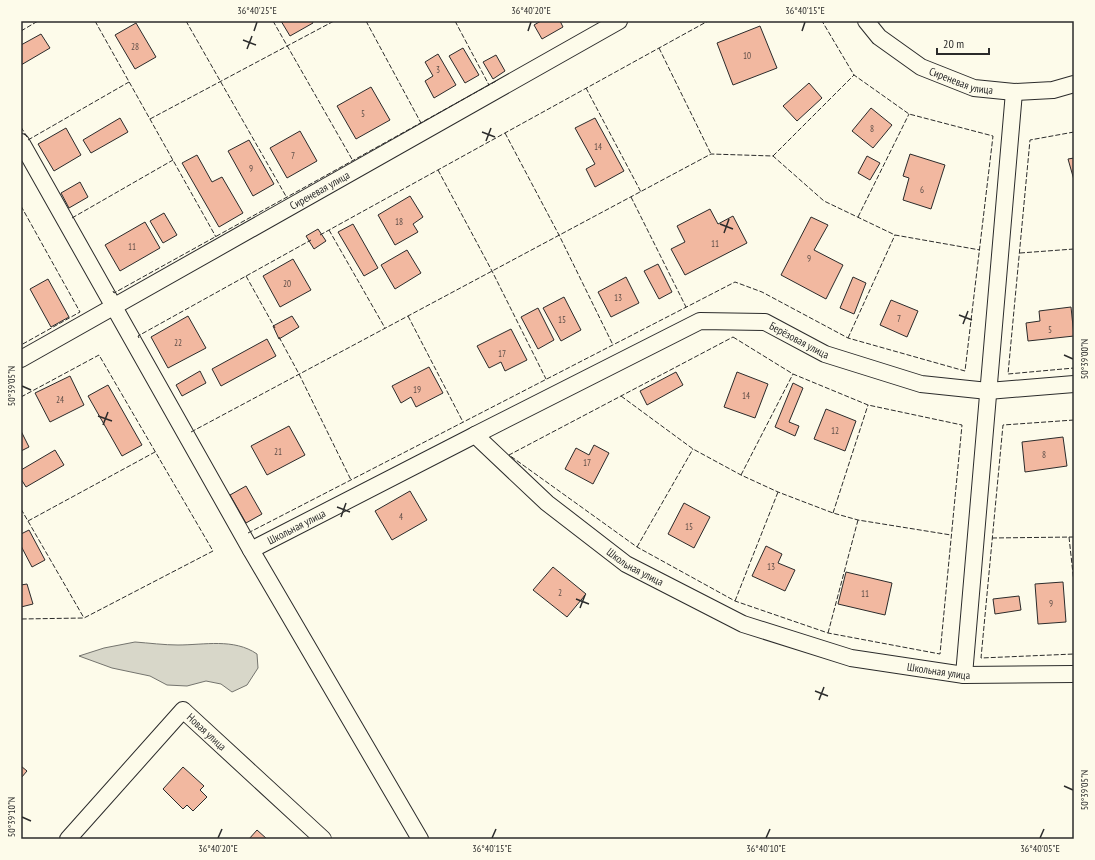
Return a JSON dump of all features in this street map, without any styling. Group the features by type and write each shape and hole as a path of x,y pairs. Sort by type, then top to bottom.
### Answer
{"street":[{"name":"Сиреневая улица","path":"21,359 619,21"},
{"name":"Сиреневая улица","path":"866,21 879,37 921,67 974,88 1014,92 1053,90 1074,84"},
{"path":"964,675 1014,92"},
{"path":"21,142 251,550 420,839"},
{"name":"Берёзовая улица","path":"476,436 700,321 765,322 825,354 921,384 988,392 1074,384"},
{"name":"Школьная улица","path":"251,550 476,436 547,503 626,564 743,624 851,658 964,675 1074,674"},
{"name":"Новая улица","path":"68,839 183,710 323,839"}],"shaded area":[{"path":"135,642 173,645 229,644 239,646 257,654 258,668 247,685 232,692 221,684 206,681 187,686 167,685 150,676 112,668 79,656 104,648"}],"building":[{"path":"281,21 312,21 313,23 290,36"},
{"path":"541,21 560,21 563,27 542,39 534,25"},
{"path":"136,23 156,57 135,69 115,35"},
{"path":"760,26 777,68 733,85 717,43"},
{"path":"41,34 50,48 21,65 21,45"},
{"path":"463,48 479,75 465,83 449,56"},
{"path":"438,54 456,85 434,98 425,81 433,76 425,62"},
{"path":"496,55 505,71 493,79 483,62"},
{"path":"809,83 822,98 797,121 783,106"},
{"path":"371,87 390,120 356,139 337,106"},
{"path":"871,108 892,125 873,148 852,131"},
{"path":"120,118 128,132 91,153 83,140"},
{"path":"595,118 624,171 595,187 586,169 595,164 575,128"},
{"path":"66,128 81,155 54,171 38,144"},
{"path":"300,131 317,161 287,178 270,148"},
{"path":"249,140 274,184 253,196 228,151"},
{"path":"910,154 945,165 931,209 903,200 909,178 903,176"},
{"path":"197,155 212,182 222,177 243,213 219,227 182,163"},
{"path":"867,156 880,163 870,180 858,173"},
{"path":"1074,158 1074,180 1068,159"},
{"path":"80,182 88,197 69,208 61,193"},
{"path":"410,196 423,217 413,224 418,232 395,245 378,215"},
{"path":"710,209 718,224 733,216 747,243 685,275 671,249 685,242 677,226"},
{"path":"164,213 177,235 163,243 150,221"},
{"path":"811,217 828,225 814,250 843,265 826,299 781,275"},
{"path":"145,222 160,248 120,271 105,245"},
{"path":"353,224 378,268 364,276 338,232"},
{"path":"318,229 326,241 314,249 306,236"},
{"path":"407,250 421,273 395,289 381,265"},
{"path":"293,259 311,290 280,307 263,276"},
{"path":"658,264 672,292 659,299 644,271"},
{"path":"626,277 639,303 611,317 598,292"},
{"path":"853,277 866,283 854,314 840,308"},
{"path":"48,279 69,317 51,327 30,289"},
{"path":"564,297 581,330 561,341 543,308"},
{"path":"891,300 918,311 907,337 880,325"},
{"path":"1071,307 1074,336 1028,341 1026,323 1040,321 1039,311"},
{"path":"538,308 554,340 538,349 521,317"},
{"path":"188,316 206,348 168,368 151,337"},
{"path":"292,316 299,327 279,339 273,326"},
{"path":"511,329 527,360 505,371 501,362 489,368 477,346"},
{"path":"267,339 276,356 221,386 212,369"},
{"path":"429,367 443,393 416,407 411,397 401,403 392,386"},
{"path":"200,371 206,383 182,396 176,385"},
{"path":"676,372 683,385 647,405 640,391"},
{"path":"737,372 768,384 755,418 724,407"},
{"path":"70,376 84,405 50,422 35,393"},
{"path":"793,383 803,388 789,422 799,426 795,436 775,427"},
{"path":"108,385 142,445 122,456 88,396"},
{"path":"826,409 856,421 845,451 814,439"},
{"path":"289,426 305,455 267,475 251,446"},
{"path":"21,431 29,447 21,451"},
{"path":"1063,437 1067,466 1025,472 1022,442"},
{"path":"594,445 609,453 593,484 565,469 576,448 589,455"},
{"path":"55,450 64,465 26,487 21,479 21,470"},
{"path":"246,486 262,514 246,523 230,495"},
{"path":"410,491 427,520 392,540 375,511"},
{"path":"684,503 710,517 694,548 668,534"},
{"path":"29,530 45,560 32,567 21,546 21,534"},
{"path":"766,546 782,554 778,563 795,570 785,591 752,576"},
{"path":"553,567 586,594 567,617 533,590"},
{"path":"846,572 892,583 885,615 838,604"},
{"path":"1063,582 1066,622 1038,624 1035,584"},
{"path":"27,584 33,604 21,607 21,585"},
{"path":"1019,596 1021,610 995,614 993,599"},
{"path":"21,766 27,771 21,778"},
{"path":"183,767 204,786 200,790 207,797 193,811 187,805 183,809 163,789"},
{"path":"257,830 267,839 249,839"}],"fence":[{"path":"21,31 38,21"},
{"path":"95,21 216,237"},
{"path":"186,21 287,198"},
{"path":"273,21 353,161"},
{"path":"150,119 334,21"},
{"path":"366,21 421,123"},
{"path":"455,21 489,85"},
{"path":"320,235 708,21"},
{"path":"248,533 735,282 762,292 848,338 965,371 993,136 909,114 854,75 822,21"},
{"path":"659,48 711,154"},
{"path":"773,156 854,75"},
{"path":"113,291 114,293 498,80"},
{"path":"28,140 129,82"},
{"path":"586,88 641,192"},
{"path":"858,217 909,114"},
{"path":"21,127 27,137"},
{"path":"1074,132 1030,140 1008,374 1074,368"},
{"path":"505,133 559,235 613,345"},
{"path":"191,432 711,154 773,156 824,201 895,235 980,250"},
{"path":"72,218 173,160"},
{"path":"438,170 492,271 546,379"},
{"path":"631,197 686,307"},
{"path":"21,206 80,312 21,345"},
{"path":"329,230 385,328"},
{"path":"848,338 895,235"},
{"path":"139,338 138,336 311,240"},
{"path":"1020,253 1074,249"},
{"path":"246,276 275,328"},
{"path":"408,316 463,422"},
{"path":"279,337 299,374 351,480"},
{"path":"733,337 793,374 868,405 962,425 940,654 828,633 735,601 637,547 509,455 733,337"},
{"path":"21,397 99,355 213,551 84,618 21,619"},
{"path":"741,475 793,374"},
{"path":"621,396 693,449 741,475 778,492 833,513 858,520 951,535"},
{"path":"833,513 868,405"},
{"path":"1074,420 1003,425 981,658 1074,654"},
{"path":"637,547 693,449"},
{"path":"28,521 155,452"},
{"path":"735,601 778,492"},
{"path":"21,509 84,618"},
{"path":"828,633 858,520"},
{"path":"1069,537 1074,583"},
{"path":"992,538 1074,537"}]}
